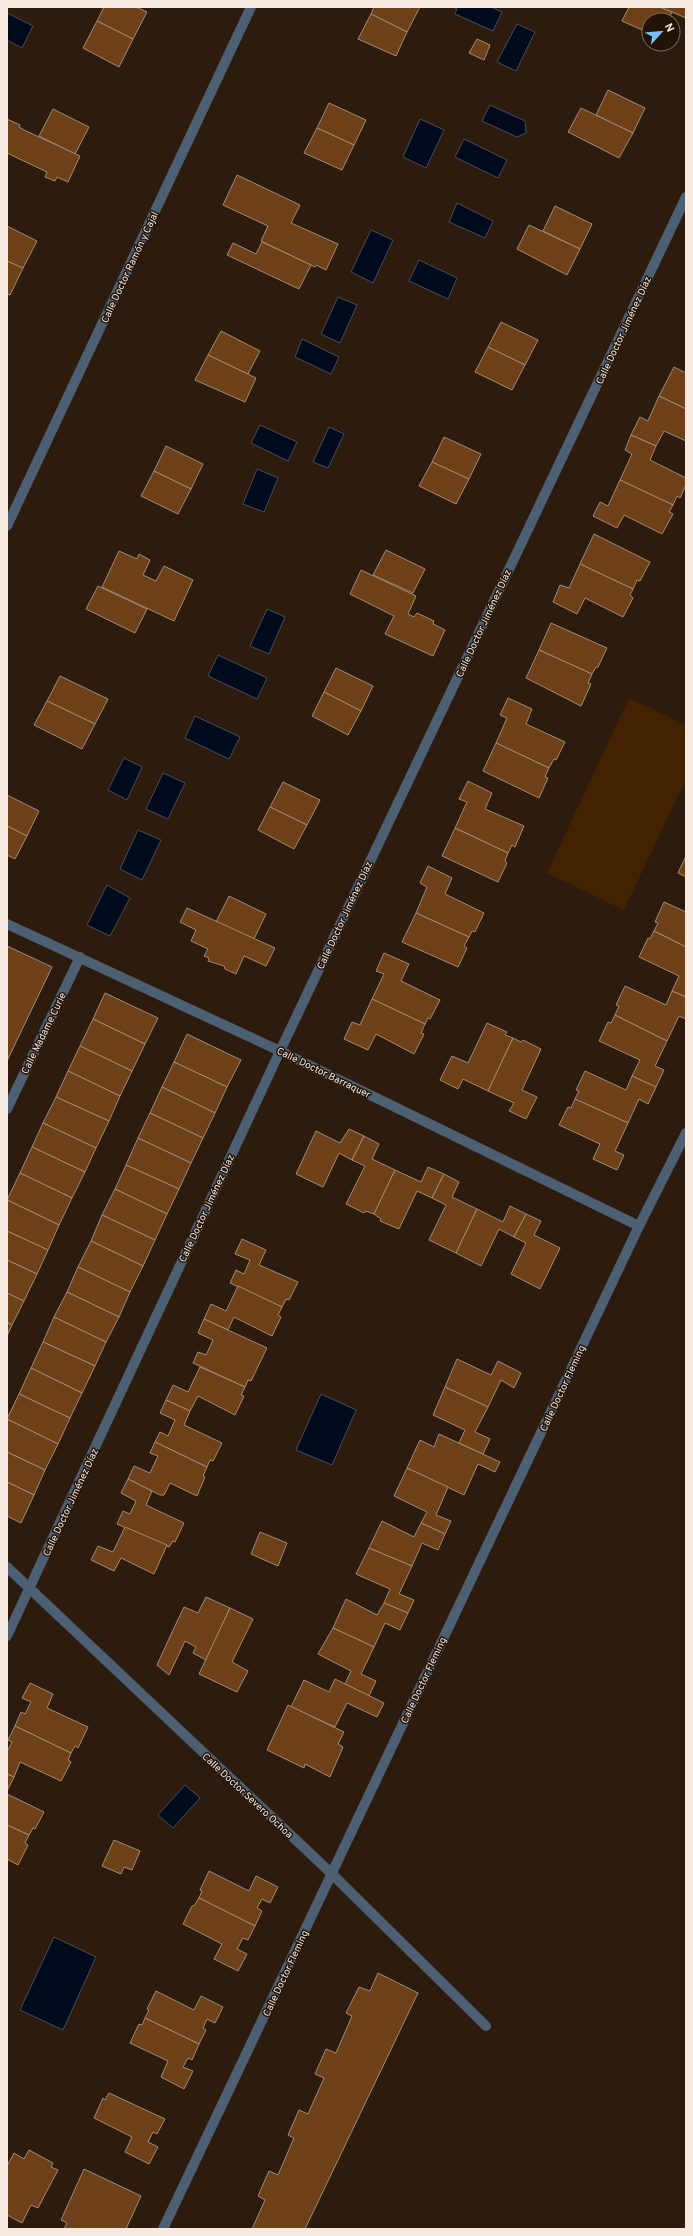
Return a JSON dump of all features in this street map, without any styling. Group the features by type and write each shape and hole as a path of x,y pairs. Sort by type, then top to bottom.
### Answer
{"street":[{"name":"Calle Doctor Ramón y Cajal","path":"7,526 251,7"},
{"name":"Calle Doctor Jiménez Díaz","path":"7,1636 280,1051 686,197"},
{"name":"Calle Doctor Barraquer","path":"7,924 280,1051 639,1226"},
{"name":"Calle Madame Curie","path":"7,1109 80,957"},
{"name":"Calle Doctor Fleming","path":"163,2229 639,1226 686,1133"},
{"name":"Calle Doctor Severo Ochoa","path":"7,1567 332,1874 486,2026"}],"shaded area":[{"path":"629,698 686,725 686,779 624,910 547,873"}],"water":[{"path":"453,7 491,7 502,12 493,31 455,14 457,9"},
{"path":"7,13 33,26 22,48 7,40"},
{"path":"517,24 535,32 516,71 497,62"},
{"path":"490,105 525,121 526,133 517,137 482,121"},
{"path":"420,119 444,130 426,168 403,157"},
{"path":"464,139 507,160 498,178 455,157"},
{"path":"457,203 493,221 485,238 449,222"},
{"path":"371,230 393,240 373,283 351,272"},
{"path":"419,260 457,278 448,299 409,281"},
{"path":"338,297 357,305 340,343 321,334"},
{"path":"302,339 339,357 331,374 295,357"},
{"path":"260,425 297,442 288,461 251,443"},
{"path":"329,427 344,434 328,468 313,462"},
{"path":"257,469 278,478 264,512 243,504"},
{"path":"267,609 285,617 269,654 250,646"},
{"path":"218,655 267,678 257,699 208,676"},
{"path":"195,716 240,737 229,759 185,738"},
{"path":"124,758 142,767 127,800 108,790"},
{"path":"163,773 185,783 168,819 146,809"},
{"path":"138,830 161,840 142,880 120,869"},
{"path":"107,885 130,898 110,936 87,925"},
{"path":"321,1394 356,1410 332,1465 296,1450"},
{"path":"185,1785 200,1798 173,1828 158,1815"},
{"path":"54,1937 96,1957 63,2030 20,2010"}],"building":[{"path":"104,7 136,7 147,12 133,39 97,21"},
{"path":"374,7 420,7 407,32 371,14"},
{"path":"629,7 660,7 672,12 641,12 641,29 622,21"},
{"path":"660,7 686,7 686,18 681,16 681,12 672,12"},
{"path":"371,14 407,32 396,56 358,39"},
{"path":"97,21 133,39 119,67 83,48"},
{"path":"477,39 490,45 484,60 469,53"},
{"path":"608,90 645,108 633,133 596,115"},
{"path":"329,103 366,120 354,145 317,128"},
{"path":"581,108 633,133 619,158 568,132"},
{"path":"53,109 89,127 75,154 39,136"},
{"path":"7,119 20,125 19,127 24,130 80,156 68,182 57,177 55,181 45,177 47,172 7,153"},
{"path":"317,128 354,145 342,170 304,153"},
{"path":"237,175 300,205 291,223 338,244 326,270 316,265 315,267 261,241 268,226 223,205"},
{"path":"555,206 592,224 580,249 543,231"},
{"path":"529,225 580,249 567,275 517,249"},
{"path":"7,226 37,241 23,268 7,261"},
{"path":"262,242 311,265 299,289 227,255 233,243 256,254"},
{"path":"7,261 23,268 10,295 7,294"},
{"path":"501,322 538,340 525,365 488,347"},
{"path":"221,331 260,351 248,374 208,355"},
{"path":"488,347 525,365 512,390 475,372"},
{"path":"208,355 256,378 245,402 195,380"},
{"path":"674,367 686,373 686,409 659,396"},
{"path":"659,396 686,409 686,441 664,431 656,446 631,435 640,417 648,421"},
{"path":"631,435 656,446 650,460 686,478 686,485 680,498 677,496 673,505 620,480 632,454 625,450"},
{"path":"444,437 481,454 469,479 432,462"},
{"path":"166,446 203,464 191,489 154,471"},
{"path":"432,462 469,479 456,504 419,486"},
{"path":"154,471 191,489 178,514 141,496"},
{"path":"620,480 673,505 669,512 673,514 662,534 624,515 617,528 593,516 600,502 608,506"},
{"path":"594,534 650,562 640,581 637,580 633,589 580,564"},
{"path":"386,550 425,569 413,593 373,575"},
{"path":"119,551 137,559 139,554 150,560 143,575 156,581 164,566 193,580 174,621 102,587"},
{"path":"580,564 633,589 630,595 633,598 623,617 585,598 577,614 553,602 560,585 569,588"},
{"path":"361,570 416,596 408,614 414,617 417,613 434,621 433,624 445,630 433,656 385,634 394,616 350,594"},
{"path":"98,586 147,609 135,633 86,609"},
{"path":"551,623 607,648 598,667 596,667 592,674 539,650"},
{"path":"539,650 592,674 588,683 591,684 581,706 526,678"},
{"path":"336,668 373,686 361,711 324,692"},
{"path":"60,676 108,699 95,724 47,701"},
{"path":"324,692 361,711 348,735 312,716"},
{"path":"508,698 532,709 526,724 565,742 556,760 554,759 549,768 496,743 507,718 500,715"},
{"path":"47,701 95,724 82,749 34,725"},
{"path":"496,743 549,768 545,777 548,778 539,798 483,771"},
{"path":"468,781 492,793 485,809 524,826 515,847 512,845 508,853 455,828 467,802 459,799"},
{"path":"283,782 320,800 307,825 270,807"},
{"path":"7,795 39,811 27,836 7,826"},
{"path":"270,807 307,825 294,849 258,830"},
{"path":"7,826 27,836 15,859 7,855"},
{"path":"455,828 508,853 505,861 507,863 498,882 442,856"},
{"path":"686,856 686,877 678,873"},
{"path":"428,866 452,878 445,894 484,913 475,932 472,931 469,937 416,913 427,887 420,883"},
{"path":"229,896 266,914 254,939 216,922"},
{"path":"664,902 686,912 686,947 654,931 658,923 655,922"},
{"path":"187,908 275,948 266,966 244,956 236,974 225,969 224,966 208,961 209,958 204,956 208,949 191,941 196,930 180,922"},
{"path":"416,913 469,937 464,946 467,948 458,967 402,942"},
{"path":"654,931 686,947 686,997 672,991 679,976 639,957 648,938 650,939"},
{"path":"7,946 52,967 7,1061"},
{"path":"384,953 409,964 401,981 440,1000 430,1019 428,1018 425,1024 372,999 384,974 376,971"},
{"path":"625,986 666,1005 672,991 686,997 686,1019 679,1016 667,1041 615,1015 619,1006 616,1005"},
{"path":"105,993 158,1018 145,1044 93,1019"},
{"path":"372,999 425,1024 421,1033 424,1034 414,1054 376,1034 368,1050 344,1039 352,1022 360,1025"},
{"path":"615,1015 667,1041 655,1066 664,1070 656,1087 632,1076 640,1060 599,1041 608,1022 611,1023"},
{"path":"93,1019 145,1044 132,1071 80,1046"},
{"path":"487,1023 507,1032 505,1035 513,1038 488,1091 463,1079 458,1089 440,1080 452,1056 468,1063"},
{"path":"187,1034 241,1060 227,1087 174,1062"},
{"path":"513,1038 521,1042 523,1040 541,1049 522,1090 537,1097 526,1119 509,1111 514,1103 488,1091"},
{"path":"80,1046 132,1071 120,1096 68,1071"},
{"path":"174,1062 227,1087 215,1113 162,1087"},
{"path":"68,1071 120,1096 109,1121 56,1097"},
{"path":"585,1071 626,1090 632,1076 656,1087 648,1104 639,1099 628,1123 575,1099 579,1091 576,1090"},
{"path":"162,1087 215,1113 203,1138 150,1113"},
{"path":"56,1097 109,1121 96,1148 43,1123"},
{"path":"575,1099 628,1123 615,1151 624,1155 617,1170 593,1159 600,1144 559,1125 568,1107 571,1108"},
{"path":"150,1113 203,1138 191,1163 138,1138"},
{"path":"43,1123 96,1148 85,1172 32,1147"},
{"path":"349,1129 364,1136 352,1160 339,1153 323,1187 296,1174 316,1131 340,1143"},
{"path":"364,1136 379,1144 372,1159 395,1170 374,1214 366,1211 364,1213 346,1204 365,1166 352,1160"},
{"path":"138,1138 191,1163 179,1189 126,1165"},
{"path":"32,1147 85,1172 72,1198 20,1173"},
{"path":"126,1165 179,1189 167,1214 115,1189"},
{"path":"428,1167 444,1174 432,1198 417,1191 399,1229 380,1221 381,1219 374,1214 395,1170 421,1182"},
{"path":"20,1173 72,1198 59,1225 7,1200"},
{"path":"444,1174 459,1182 452,1197 477,1209 456,1253 429,1240 446,1205 432,1198"},
{"path":"115,1189 167,1214 155,1240 102,1215"},
{"path":"7,1200 59,1225 48,1250 7,1231"},
{"path":"510,1206 526,1214 514,1237 499,1229 481,1266 456,1253 477,1209 503,1222"},
{"path":"526,1214 541,1221 534,1235 560,1248 540,1289 511,1274 526,1243 514,1237"},
{"path":"102,1215 155,1240 143,1266 91,1241"},
{"path":"7,1231 48,1250 37,1274 7,1260"},
{"path":"242,1239 266,1250 259,1265 298,1282 289,1300 286,1299 282,1307 230,1283 236,1270 244,1274 250,1260 235,1254"},
{"path":"91,1241 143,1266 130,1292 78,1267"},
{"path":"7,1260 37,1274 24,1301 7,1293"},
{"path":"78,1267 130,1292 119,1317 67,1292"},
{"path":"238,1286 282,1307 278,1315 281,1317 272,1336 234,1317 228,1330 204,1319 211,1304 226,1311"},
{"path":"67,1292 119,1317 106,1342 54,1317"},
{"path":"7,1293 24,1301 12,1325 7,1322"},
{"path":"54,1317 106,1342 95,1366 43,1342"},
{"path":"204,1319 267,1348 251,1381 248,1380 245,1387 193,1363 198,1352 206,1355 213,1340 198,1333"},
{"path":"7,1322 12,1325 7,1336"},
{"path":"43,1342 95,1366 82,1393 31,1368"},
{"path":"457,1359 491,1375 498,1361 521,1373 514,1388 501,1380 488,1407 445,1387"},
{"path":"200,1367 245,1387 241,1395 244,1396 235,1415 198,1396 190,1411 166,1400 173,1385 188,1392"},
{"path":"31,1368 82,1393 70,1418 19,1394"},
{"path":"445,1387 488,1407 475,1432 490,1439 483,1454 459,1443 465,1430 433,1415"},
{"path":"19,1394 70,1418 58,1444 7,1419"},
{"path":"166,1400 190,1411 184,1425 222,1443 213,1461 210,1460 207,1467 155,1442 160,1432 168,1436 175,1420 160,1413"},
{"path":"7,1419 58,1444 45,1470 7,1452"},
{"path":"439,1434 500,1462 495,1472 478,1464 464,1495 407,1468 420,1440 434,1447"},
{"path":"155,1442 207,1467 203,1476 205,1477 197,1496 170,1483 164,1495 160,1495 128,1479 134,1466 150,1473 158,1456 150,1453"},
{"path":"7,1452 45,1470 34,1495 7,1482"},
{"path":"407,1468 448,1487 436,1515 451,1521 445,1534 421,1523 427,1512 394,1496"},
{"path":"128,1479 152,1491 146,1505 184,1523 175,1542 173,1541 169,1547 117,1524 123,1511 130,1514 136,1501 121,1493"},
{"path":"7,1482 34,1495 21,1523 7,1516"},
{"path":"382,1521 414,1537 421,1523 445,1534 438,1550 422,1543 412,1566 369,1548"},
{"path":"125,1527 167,1545 154,1574 121,1558 114,1571 91,1560 98,1546 113,1552"},
{"path":"260,1532 287,1543 278,1566 251,1554"},
{"path":"369,1548 412,1566 399,1594 414,1600 408,1613 384,1603 390,1589 356,1574"},
{"path":"206,1597 230,1608 206,1660 193,1653 196,1647 185,1641 169,1675 157,1665 174,1628 184,1607 198,1613"},
{"path":"346,1599 377,1615 384,1603 408,1613 400,1630 385,1623 374,1647 333,1628"},
{"path":"230,1608 253,1619 232,1662 248,1671 237,1692 199,1674"},
{"path":"333,1628 374,1647 361,1674 376,1681 369,1696 345,1684 351,1671 318,1654"},
{"path":"335,1679 384,1703 377,1717 347,1703 335,1727 291,1707 304,1680 329,1692"},
{"path":"30,1683 53,1694 47,1708 88,1727 78,1748 75,1746 71,1753 15,1726 21,1712 25,1714 31,1702 22,1698"},
{"path":"288,1705 344,1732 338,1744 343,1747 330,1777 305,1764 304,1768 267,1750"},
{"path":"15,1726 71,1753 68,1760 71,1762 61,1781 20,1762 14,1777 7,1774 7,1752 12,1742 8,1740"},
{"path":"7,1774 14,1777 7,1791"},
{"path":"7,1794 44,1812 35,1829 33,1828 29,1835 7,1825"},
{"path":"7,1825 29,1835 25,1843 28,1845 18,1865 7,1859"},
{"path":"114,1840 140,1851 132,1870 124,1867 121,1874 102,1866"},
{"path":"209,1871 249,1891 256,1876 278,1887 270,1903 262,1899 257,1908 262,1911 255,1926 199,1898 202,1891 200,1890"},
{"path":"199,1898 255,1926 248,1940 243,1938 237,1949 247,1954 238,1971 214,1959 222,1944 183,1924 192,1906 194,1906"},
{"path":"378,1973 418,1993 305,2229 252,2229 265,2200 258,2196 269,2171 278,2175 294,2138 288,2135 299,2110 308,2114 324,2078 315,2074 326,2049 336,2053 352,2016 346,2013 359,1987 370,1991"},
{"path":"156,1991 194,2010 201,1996 223,2007 215,2023 207,2019 203,2028 206,2030 199,2044 145,2018 149,2010 147,2009"},
{"path":"145,2018 199,2044 192,2060 188,2058 183,2067 193,2071 184,2089 161,2077 168,2061 130,2043 139,2024 142,2025"},
{"path":"109,2093 165,2119 157,2134 153,2132 148,2142 158,2147 149,2164 125,2152 132,2137 94,2118 103,2098 105,2100"},
{"path":"29,2150 53,2163 51,2167 58,2170 38,2208 31,2205 22,2223 7,2215 7,2166 14,2153 24,2159"},
{"path":"84,2169 141,2196 126,2229 64,2229 67,2223 61,2220"}]}
